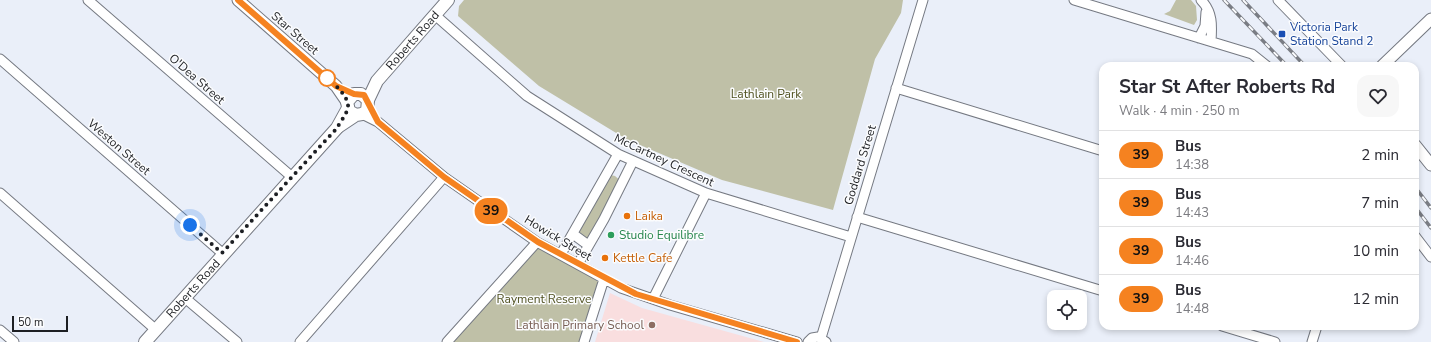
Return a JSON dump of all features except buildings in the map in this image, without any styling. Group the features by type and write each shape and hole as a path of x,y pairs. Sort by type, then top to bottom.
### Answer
{"main road":[{"name":"Roberts Road","path":"145,342 185,298 222,253 337,128 448,0"}],"street":[{"name":"O'Dea Street","path":"88,0 292,176"},
{"name":"Star Street","path":"238,0 358,104"},
{"name":"Goddard Street","path":"823,340 856,217 923,0"},
{"path":"1074,0 1252,54 1262,62"},
{"path":"1197,0 1204,9 1206,19 1200,38"},
{"path":"1202,0 1209,11 1212,21 1211,41"},
{"path":"1278,0 1338,62"},
{"name":"McCartney Crescent","path":"435,15 527,96 618,154 706,193 851,237"},
{"path":"1386,62 1431,19"},
{"name":"Weston Street","path":"0,59 222,253"},
{"path":"896,88 1099,150"},
{"name":"Howick Street","path":"358,104 444,177 538,242 604,279 631,292 652,299 797,342"},
{"path":"1419,150 1431,165"},
{"path":"561,254 618,154"},
{"path":"578,264 604,219 633,161"},
{"path":"606,174 615,176 622,182"},
{"path":"300,342 444,177"},
{"path":"0,193 155,330"},
{"path":"652,299 706,193"},
{"path":"856,217 1099,290"},
{"path":"573,234 588,245"},
{"path":"1419,241 1431,257"},
{"path":"447,342 538,242"},
{"path":"584,342 604,279"},
{"path":"185,298 237,342"},
{"path":"0,330 14,342"},
{"path":"1235,330 1275,342"},
{"path":"1304,342 1313,342 1316,330"},
{"path":"808,342 812,338 823,340"}],"shaded area":[{"name":"Lathlain Primary School","path":"610,293 642,308 764,342 595,342"}],"green space":[{"name":"Lathlain Park","path":"464,0 903,0 901,13 875,59 833,210 722,180 626,139 539,86 458,16 459,6"},
{"path":"1176,0 1191,0 1196,6 1197,20 1194,25 1164,14 1170,11"},
{"path":"606,174 615,176 622,182 588,245 573,234"},
{"name":"Rayment Reserve","path":"537,242 602,284 583,342 447,342"}],"railway":[{"path":"1224,0 1283,62"},
{"path":"1243,0 1301,62"},
{"path":"1419,192 1431,208"},
{"path":"1419,212 1431,228"}],"bus line":[{"name":"39","path":"238,0 336,86 354,94 364,95 368,100 378,122 444,177 538,242 621,288 636,294 797,342"}],"place":[{"name":"Victoria Park Station Stand 2","path":"1282,34"},
{"name":"Laika","path":"627,216"},
{"name":"Studio Equilibre","path":"611,235"},
{"name":"Kettle Cafe","path":"605,258"},
{"name":"Lathlain Primary School","path":"652,325"}],"route":[{"path":"190,225 222,253 337,128 348,108 348,102 336,86 325,76 327,78"}]}
